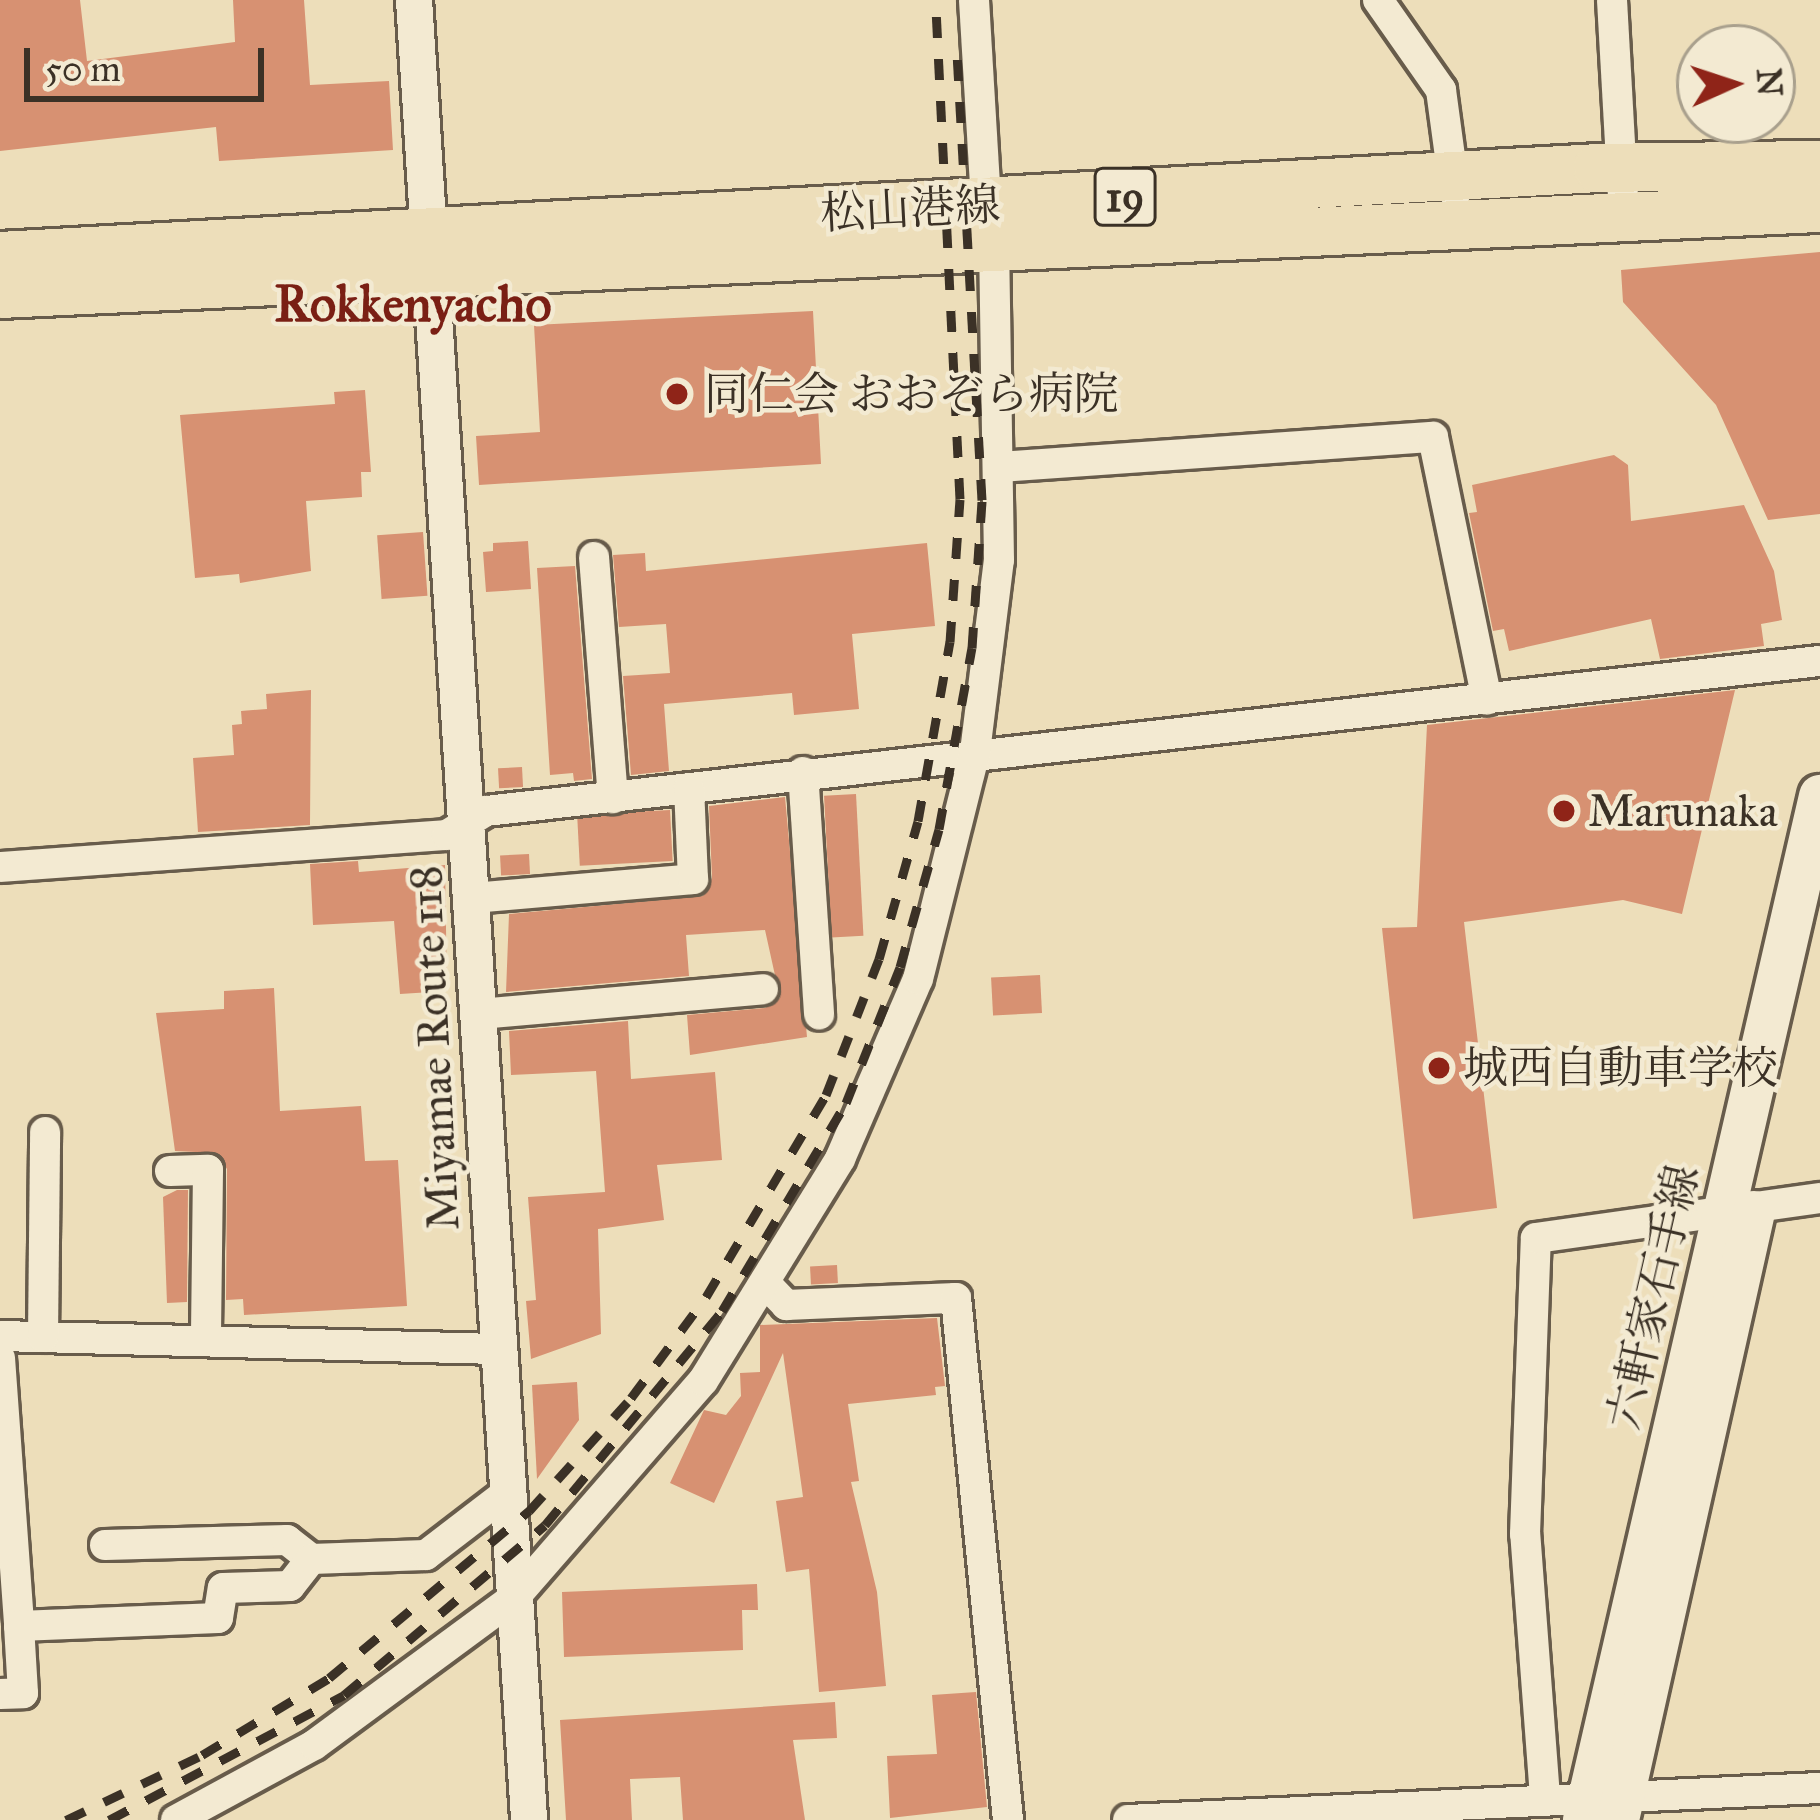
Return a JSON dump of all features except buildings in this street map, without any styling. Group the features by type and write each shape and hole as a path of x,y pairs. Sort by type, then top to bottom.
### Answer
{"main road":[{"name":"松山港線","path":"990,225 1455,177 1820,165"},
{"name":"松山港線","path":"0,256 432,252 990,225 1456,225 1820,208"},
{"name":"松山港線","path":"0,294 432,252"},
{"name":"六軒家石手線","path":"1611,1810 1740,1211 1820,796"},
{"name":"六軒家石手線","path":"1740,1211 1820,925"}],"street":[{"name":"Miyamae Route 118","path":"414,0 529,1820"},
{"path":"176,1820 314,1745 515,1598 703,1381 767,1285 839,1159 918,980 975,752 998,580 1000,467 990,225 974,0"},
{"path":"1378,0 1441,90 1455,177 1456,225"},
{"path":"1612,0 1624,217"},
{"path":"1000,467 1433,437 1487,699"},
{"path":"594,556 613,798"},
{"path":"0,867 447,835 486,811 975,752 1820,661"},
{"path":"803,772 819,1014"},
{"path":"473,898 693,879 689,788"},
{"path":"480,1014 763,988"},
{"path":"44,1336 46,1132"},
{"path":"170,1171 208,1170 206,1338"},
{"path":"1545,1797 1525,1534 1536,1238 1820,1198"},
{"path":"767,1285 786,1305 956,1298 1008,1820"},
{"path":"0,1336 499,1349"},
{"path":"0,1358 23,1693 0,1694"},
{"path":"105,1545 287,1540 310,1559 426,1555 508,1492"},
{"path":"20,1627 218,1618 223,1588 290,1586 310,1559"},
{"path":"1128,1820 1254,1818 1545,1797 1611,1810 1820,1788"}],"railway":[{"path":"66,1820 202,1755 329,1678 529,1511 631,1398 706,1297 826,1095 879,959 918,821 950,642 960,499 936,0"},
{"path":"109,1820 344,1695 545,1525 722,1311 846,1103 900,967 939,829 972,648 982,500 957,54"}],"place":[{"name":"同仁会 おおぞら病院","path":"677,394"},
{"name":"Marunaka","path":"1564,811"},
{"name":"城西自動車学校","path":"1439,1068"}],"district":[{"name":"Rokkenyacho","path":"413,304"}]}
